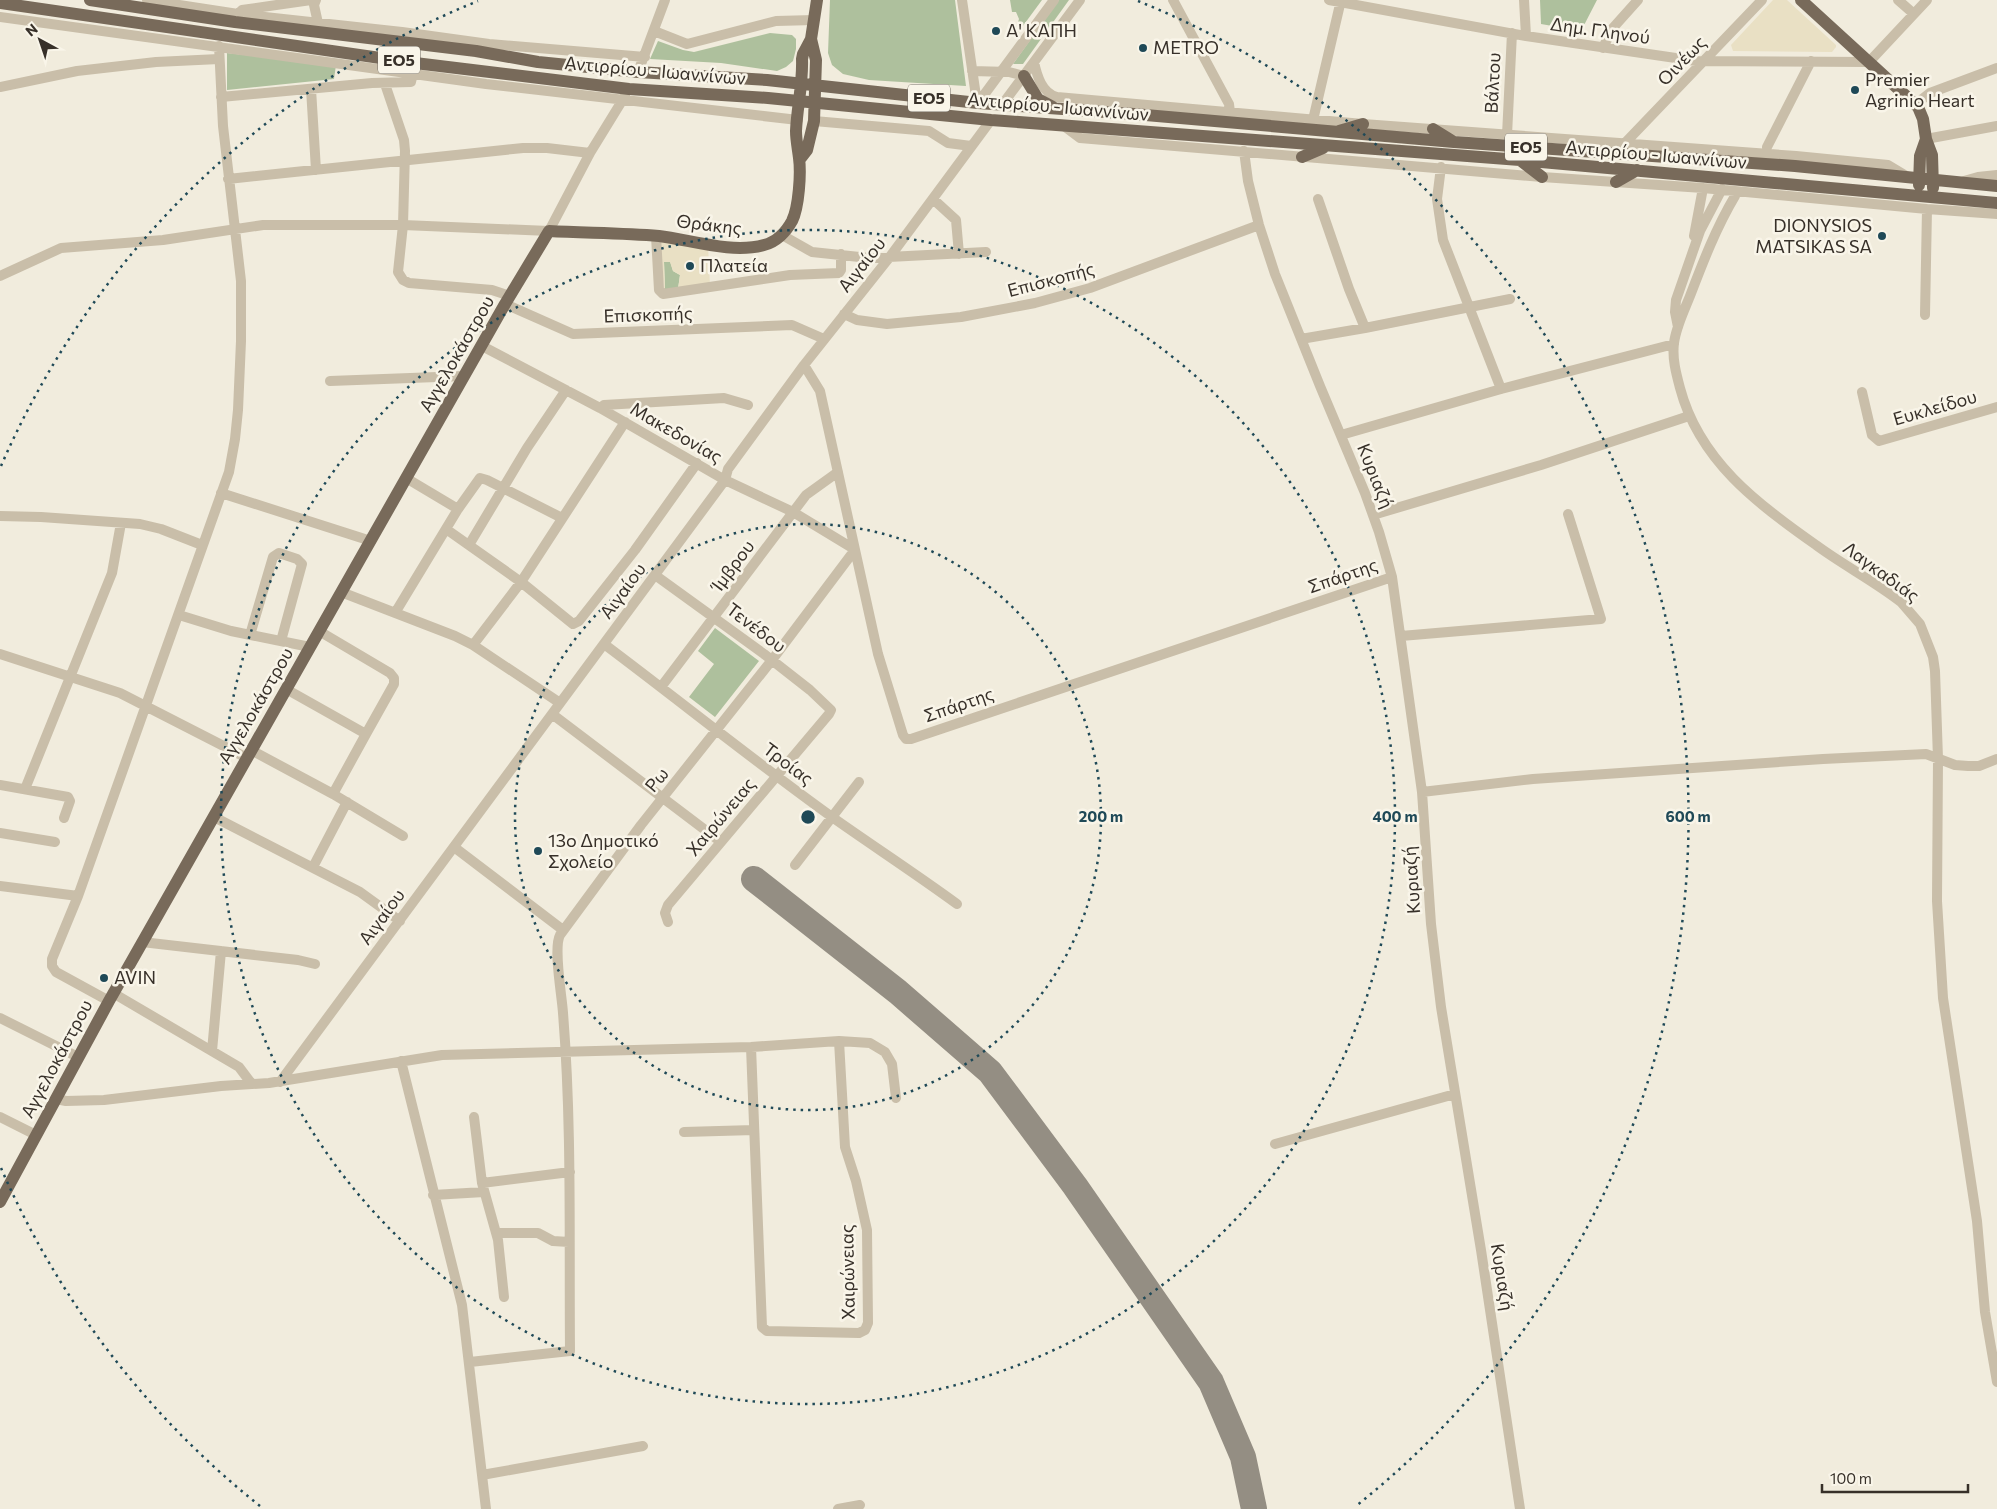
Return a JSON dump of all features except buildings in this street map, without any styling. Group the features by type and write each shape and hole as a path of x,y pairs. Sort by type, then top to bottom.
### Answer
{"main road":[{"name":"Αντιρρίου - Ιωαννίνων","path":"90,0 216,15 476,51 539,56 638,72 801,84 977,103 1222,121 1333,133 1795,166 1997,186"},
{"path":"800,159 807,150 814,121 816,60 812,39 817,0"},
{"path":"1801,0 1916,104 1923,119 1926,139 1932,155 1933,197"},
{"name":"Αντιρρίου - Ιωαννίνων","path":"0,3 414,68 626,95 815,102 991,120 1520,160 1997,203"},
{"path":"782,235 792,220 797,203 800,159 796,131 803,54 812,39"},
{"path":"1024,76 1038,99 1047,106 1057,108"},
{"path":"1333,133 1363,124"},
{"path":"1434,129 1454,142"},
{"path":"1918,196 1914,178 1926,139"},
{"path":"1302,156 1328,146"},
{"path":"1520,160 1542,177"},
{"path":"1616,182 1637,170"},
{"name":"Θράκης","path":"549,231 656,236 714,246 746,248 763,246 774,242 782,235"},
{"name":"Αγγελοκάστρου","path":"0,1201 142,942 464,376 549,231"}],"street":[{"path":"147,0 216,15 240,8 311,0"},
{"path":"316,0 314,5 318,23"},
{"path":"638,72 665,0"},
{"path":"962,0 977,103"},
{"path":"977,103 1054,0"},
{"path":"1002,105 1080,0"},
{"name":"Δημ. Γληνού","path":"1330,0 1526,36 1704,62 1869,62"},
{"path":"1524,0 1526,36"},
{"path":"1602,48 1612,29 1638,0"},
{"name":"Οινέως","path":"1625,143 1762,0"},
{"path":"1898,0 1914,14"},
{"path":"1869,62 1927,0"},
{"path":"1178,1 1230,104 1230,112"},
{"path":"1313,120 1341,1"},
{"path":"240,8 318,23 539,56 644,57"},
{"path":"0,17 218,46 414,68 410,82 221,97"},
{"path":"654,31 687,44 776,21 814,20"},
{"name":"Βάλτου","path":"1507,135 1512,33"},
{"path":"218,46 228,179 241,286 238,410 230,467 78,896 53,956 52,966 56,972 111,997 239,1066 251,1084"},
{"path":"0,87 77,70 156,62 219,59"},
{"path":"1767,147 1811,61"},
{"path":"1034,62 1037,74 1044,88 1050,95 1056,97 1363,124 1796,156 1888,165 1914,178"},
{"path":"1916,104 1934,91 1997,68"},
{"path":"972,71 1002,72 1024,76"},
{"name":"Επισκοπής","path":"384,84 404,140 403,225 398,272 403,280 409,283 492,290 574,334 792,325 824,339"},
{"path":"311,89 316,170"},
{"path":"0,276 61,248 163,240 234,228 276,224 403,225 549,231 590,153 626,95 798,120"},
{"name":"Αιγαίου","path":"280,1082 725,480 728,469 804,365 889,258 991,120"},
{"path":"814,121 930,131 948,143 971,146"},
{"path":"1064,126 1080,138 1542,177 1722,189 1997,214"},
{"path":"1926,139 1997,126"},
{"path":"228,179 523,148 547,148 590,153"},
{"name":"Κυριαζή","path":"1244,151 1248,180 1259,225 1275,274 1374,514 1392,577 1422,792 1431,924 1441,1007 1481,1250 1520,1509"},
{"path":"1441,167 1437,199 1440,227 1448,253 1501,389"},
{"path":"1960,182 1978,177 1997,175"},
{"name":"Λαγκαδιάς","path":"1692,250 1703,188"},
{"name":"Λαγκαδιάς","path":"1678,328 1675,302 1692,250 1708,214 1722,189"},
{"name":"Λαγκαδιάς","path":"1735,196 1711,241 1678,328 1674,344 1675,365 1689,416 1703,442 1724,468 1741,486 1795,530 1892,595 1914,615 1927,639 1933,657 1938,759 1937,901 1944,998 1976,1221 1985,1312 1997,1382"},
{"path":"933,199 956,220 959,254"},
{"path":"1318,199 1349,289 1365,328"},
{"path":"1925,315 1927,209"},
{"name":"Επισκοπής","path":"844,314 857,320 886,324 961,317 1036,303 1090,288 1259,225"},
{"path":"782,235 812,252 869,258 986,252"},
{"path":"656,236 659,290 664,294 790,275 839,273 841,270 841,254"},
{"path":"1301,339 1510,299"},
{"path":"1341,435 1501,389 1674,344"},
{"name":"Μακεδονίας","path":"482,346 600,408 725,480 793,512 854,550"},
{"name":"Σπάρτης","path":"804,365 820,391 878,654 903,735 908,739 1392,577"},
{"path":"330,381 464,376"},
{"path":"469,545 527,448 566,390"},
{"name":"Ευκλείδου","path":"1862,392 1872,435 1876,440 1882,441 1997,407"},
{"path":"600,408 604,405 724,398 748,405"},
{"path":"1374,514 1531,468 1689,416"},
{"path":"473,645 522,582 625,422"},
{"path":"446,529 522,582 571,624 578,622 635,550 697,463"},
{"name":"Ίμβρου","path":"661,687 793,512 812,489 838,472"},
{"path":"406,478 458,509"},
{"path":"395,613 458,509 481,478 562,518"},
{"path":"221,493 371,541"},
{"path":"1401,636 1600,619 1568,514"},
{"path":"0,516 152,526 202,544"},
{"path":"25,789 112,573 122,523"},
{"name":"Ρω","path":"470,1362 570,1351 570,1122 566,1053 556,950 557,939 663,798 772,660 854,550"},
{"path":"250,635 273,557 279,553 298,559 302,564 282,641"},
{"name":"Τενέδου","path":"655,575 715,617 810,690 830,708 829,714"},
{"path":"341,592 446,632 473,645 560,704"},
{"path":"179,615 231,631 310,646"},
{"path":"319,631 390,673 394,678 394,684 333,794"},
{"name":"Τροίας","path":"604,644 716,731 833,818 957,904"},
{"path":"0,654 120,693 333,794 403,836"},
{"path":"286,689 366,734"},
{"path":"552,714 721,842"},
{"name":"Χαιρώνειας","path":"668,922 666,913 668,906 829,714"},
{"path":"1422,792 1533,779 1823,759 1926,754 1955,765 1979,766 1997,759"},
{"path":"795,865 859,782"},
{"path":"0,785 68,797 70,801 64,818"},
{"path":"312,867 347,802"},
{"path":"214,816 360,892 400,920"},
{"path":"0,833 54,842"},
{"path":"454,846 563,930"},
{"path":"0,886 78,896"},
{"path":"142,942 298,960 315,964"},
{"path":"212,1051 222,951"},
{"path":"0,1018 78,1057"},
{"path":"56,1099 66,1101 104,1100 280,1082 401,1060 465,1054 751,1047 839,1041 870,1043 881,1048 892,1064 896,1098"},
{"name":"Χαιρώνειας","path":"751,1047 762,1328 767,1331 863,1332 868,1323 868,1238 856,1181 845,1147 839,1041"},
{"path":"401,1060 433,1195 462,1305 486,1509"},
{"path":"1275,1144 1455,1094"},
{"path":"474,1116 483,1188 501,1257 504,1297"},
{"path":"0,1118 36,1135"},
{"path":"684,1132 754,1130"},
{"path":"433,1195 570,1172"},
{"path":"496,1233 538,1233 553,1241 569,1242"},
{"path":"482,1475 643,1446"},
{"path":"838,1509 860,1505"}],"green space":[{"path":"830,0 955,0 966,86 869,80 843,74 832,65 828,53"},
{"path":"1010,0 1042,0 1017,34 1016,28 1019,19 1016,12 1012,12"},
{"path":"1059,0 1069,0 1023,64 1013,64"},
{"path":"1540,0 1597,0 1581,31 1541,24"},
{"path":"770,33 792,35 796,39 793,61 777,71 721,63 650,59 658,41 694,52"},
{"path":"227,53 336,65 334,79 227,90"},
{"path":"670,261 673,271 680,275 678,289 665,290 664,262"},
{"path":"715,628 759,661 715,717 689,697 714,664 698,651"}],"shaded area":[{"path":"1773,0 1787,0 1836,45 1832,52 1733,51 1731,45"},
{"name":"Πλατεία","path":"660,242 708,245 710,286 664,291","holes":["664,262 670,262 673,271 680,275 678,289 665,290"]}],"taxiway":[{"path":"754,879 898,992 990,1072 1075,1186 1211,1382 1243,1457 1254,1509"}],"place":[{"name":"Α' ΚΑΠΗ","path":"996,31"},
{"name":"METRO","path":"1143,48"},
{"name":"Premier Agrinio Heart","path":"1855,90"},
{"name":"DIONYSIOS MATSIKAS SA","path":"1882,236"},
{"name":"Πλατεία","path":"690,266"},
{"name":"13ο Δημοτικό Σχολείο","path":"538,851"},
{"name":"AVIN","path":"104,978"}]}
